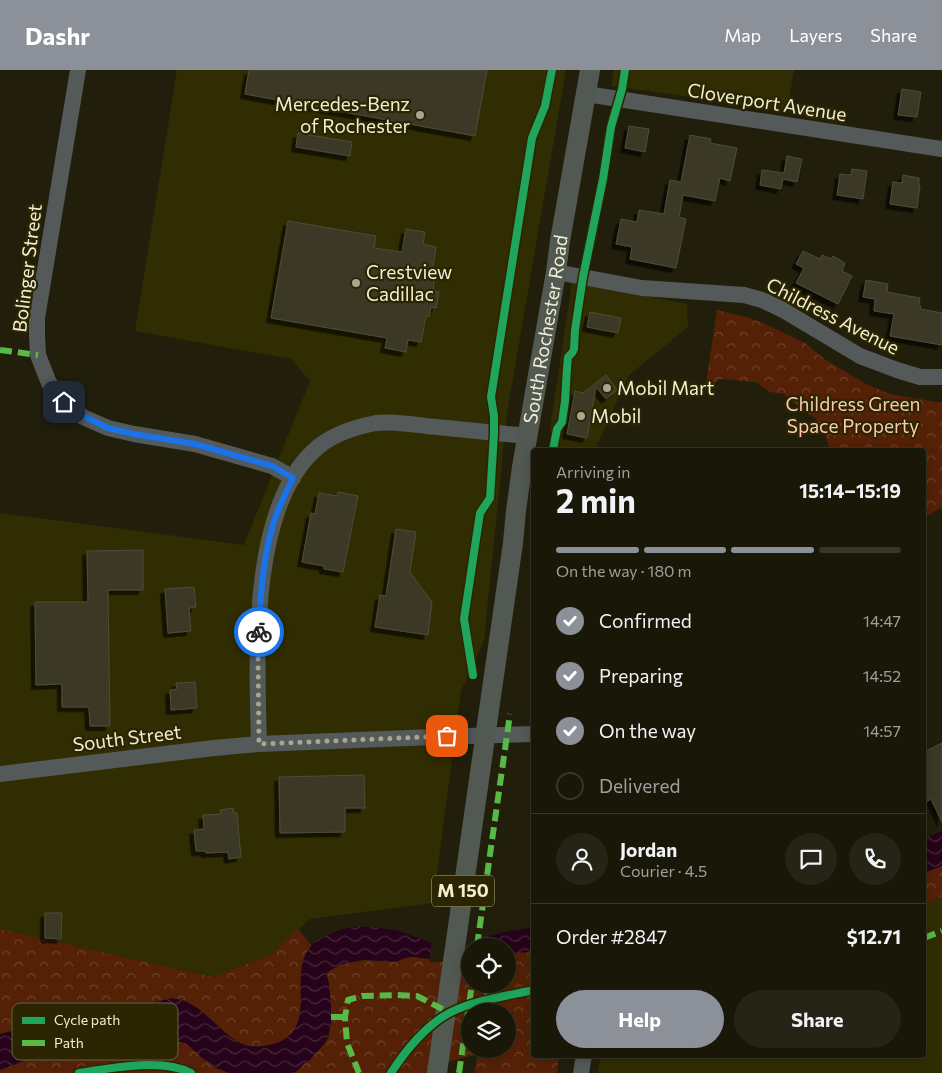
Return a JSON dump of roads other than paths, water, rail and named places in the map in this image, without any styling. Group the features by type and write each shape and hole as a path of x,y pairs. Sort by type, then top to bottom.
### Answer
{"main road":[{"name":"South Rochester Road","path":"437,1073 516,511 590,70"}],"street":[{"name":"Bolinger Street","path":"78,70 37,318 38,355 49,383 64,402 83,416 108,428 195,444 272,466 293,478"},
{"name":"Cloverport Avenue","path":"586,94 942,149"},
{"name":"Childress Avenue","path":"556,272 642,288 744,295 762,300 783,310 860,356 920,377 942,378"},
{"path":"259,744 258,660 264,563 274,519 293,478 308,456 328,440 355,427 379,423 528,436"},
{"name":"South Street","path":"0,774 259,744 531,734"},
{"path":"582,1073 584,1058"}],"water":[{"path":"942,831 942,866 926,872 926,838"},
{"path":"360,926 396,930 432,943 461,939 461,959 412,957 396,962 363,960 343,964 328,972 331,1023 328,1038 309,1061 296,1072 290,1073 229,1073 214,1067 187,1044 178,1042 178,1003 152,1003 168,999 180,1000 191,1004 201,1011 230,1036 244,1045 265,1046 273,1044 289,1035 297,1023 304,959 311,946 331,933"},
{"path":"531,927 531,952 516,953 516,938 471,938"},
{"path":"12,1031 12,1060 27,1060 0,1070 0,1034"}],"place":[{"name":"Mercedes-Benz of Rochester","path":"420,115"},
{"name":"Crestview Cadillac","path":"356,283"},
{"name":"Mobil Mart","path":"607,388"},
{"name":"Mobil","path":"581,416"}],"park label":[{"name":"Childress Green Space Property","path":"853,415"}]}
